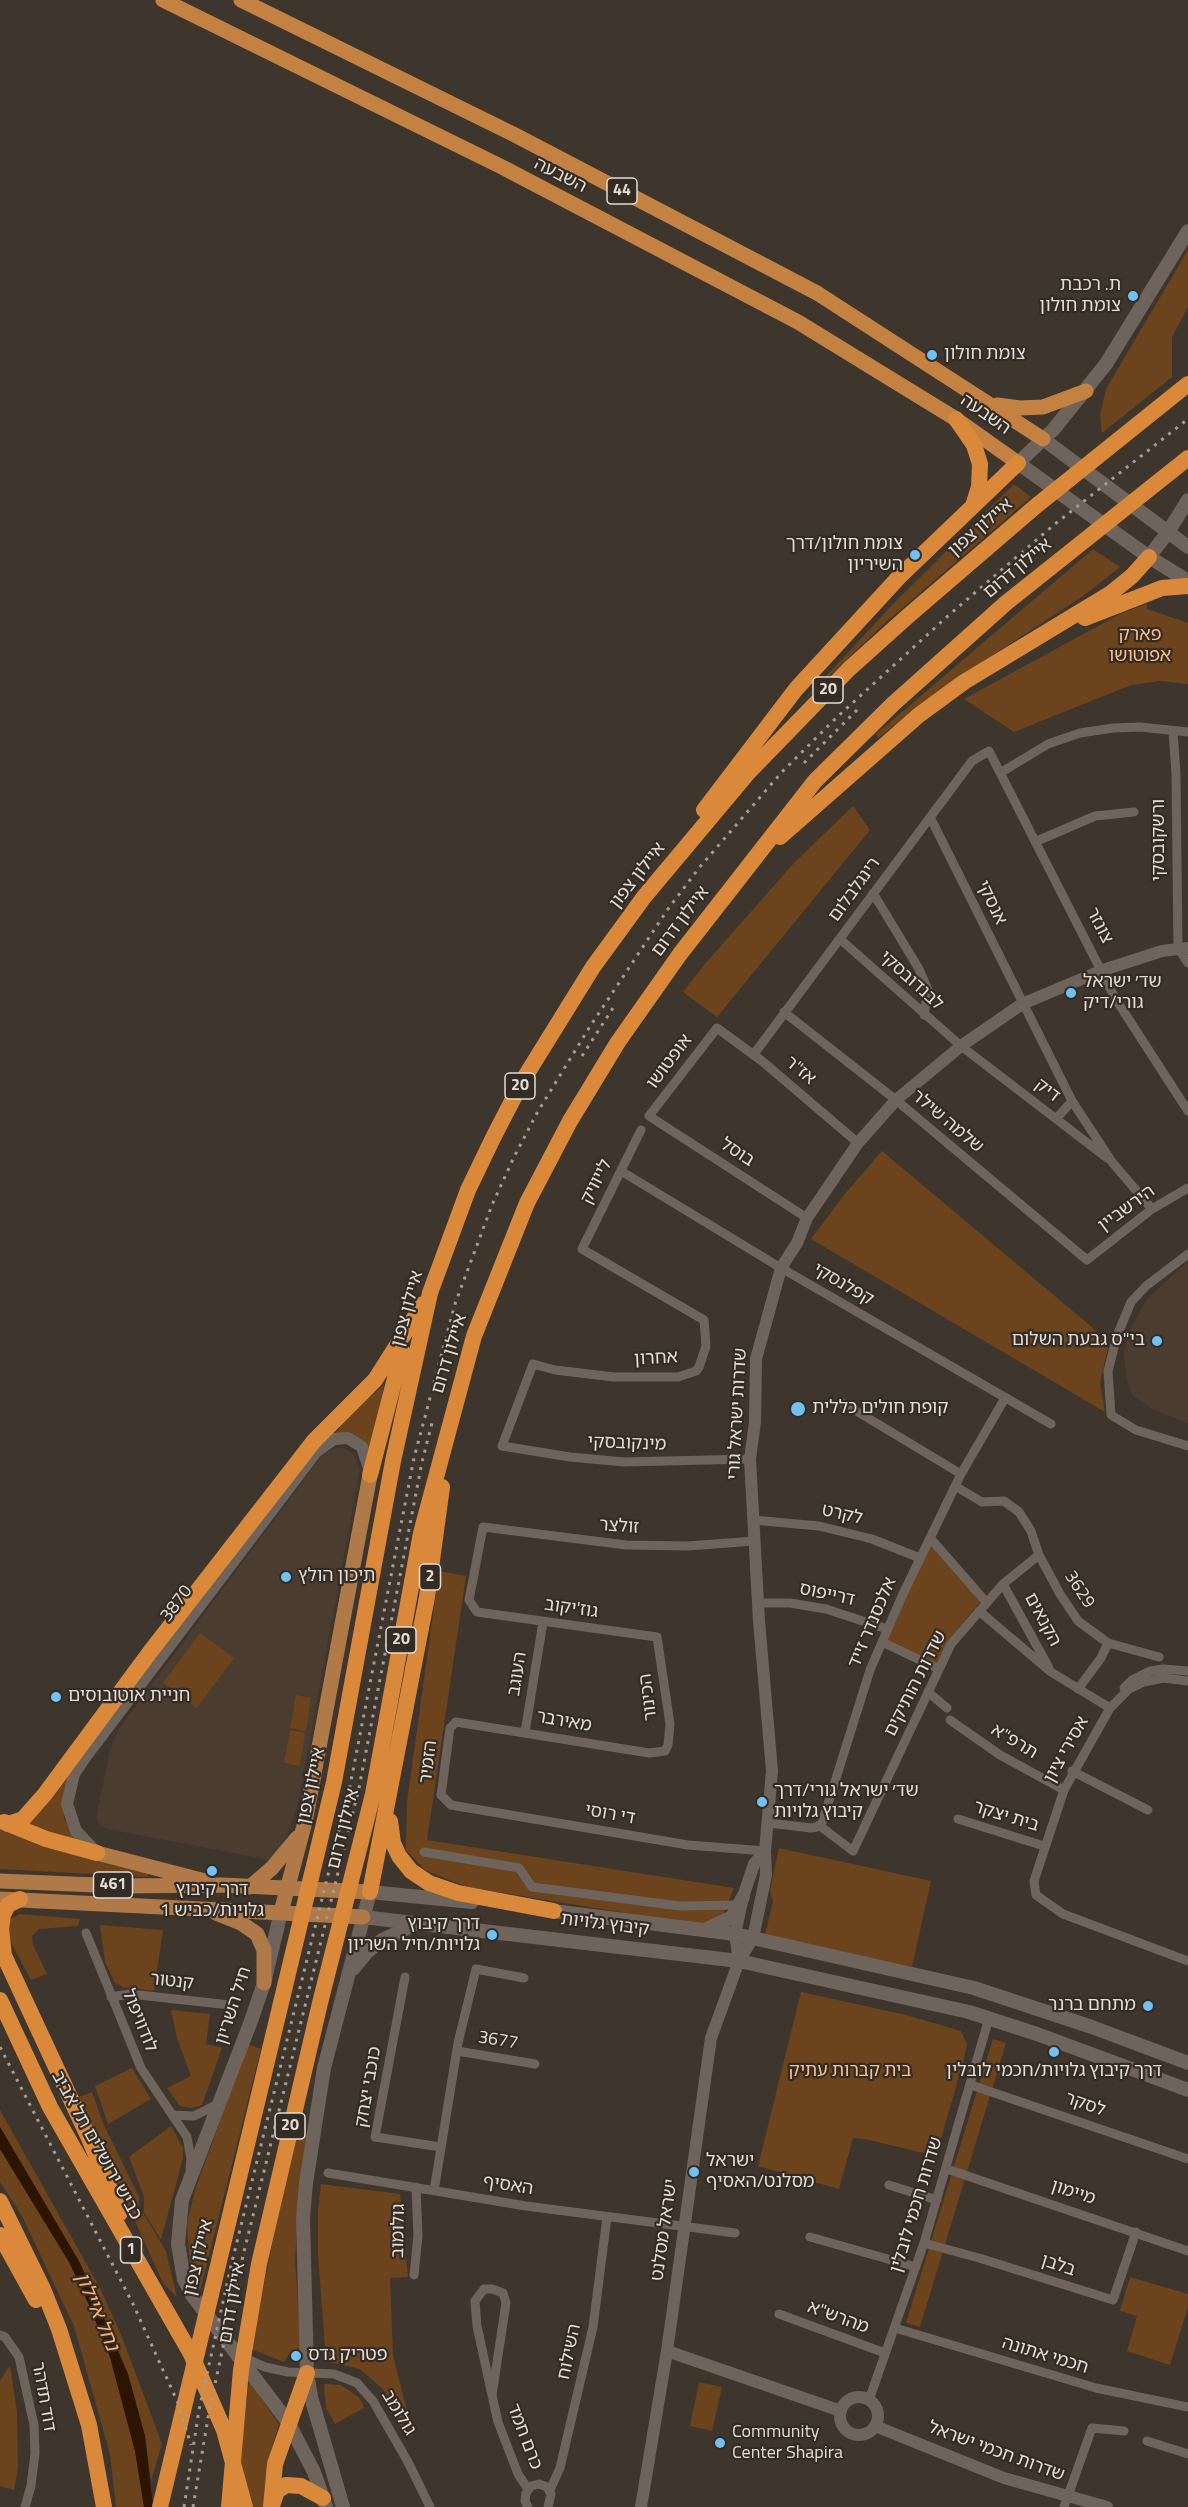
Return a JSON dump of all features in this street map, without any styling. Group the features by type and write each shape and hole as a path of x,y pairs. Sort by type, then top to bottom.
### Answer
{"highway":[{"name":"השבעה","path":"164,0 502,168 798,321 956,418 1018,463"},
{"name":"השבעה","path":"241,0 515,135 817,293 992,404 1043,440"},
{"name":"איילון צפון","path":"160,2507 334,1782 393,1461 430,1293 468,1190 523,1080 581,986 644,897 747,774 810,707 908,616 1036,506 1188,384"},
{"path":"992,404 1036,408 1086,391"},
{"path":"956,418 974,445 980,464 979,487 968,513"},
{"name":"איילון דרום","path":"229,2507 239,2391 254,2295 277,2182 373,1794 421,1533 459,1389 484,1308 527,1203 548,1161 618,1042 680,954 815,781 849,745 1006,603 1188,458"},
{"path":"644,897 729,774 796,689 899,577 1018,463"},
{"path":"752,861 919,715 964,682 1028,645 1117,588 1132,576 1149,557"},
{"path":"1028,645 1142,596 1166,588 1188,586"},
{"path":"370,1475 395,1371 411,1328 430,1293"},
{"path":"4,1822 23,1819 45,1794 314,1441 375,1380 430,1293"},
{"name":"2","path":"370,1892 390,1796 438,1529 447,1439"},
{"path":"390,1796 393,1843 405,1865 419,1878 458,1893 554,1911"},
{"path":"4,1822 46,1839 97,1853"},
{"path":"20,1899 8,1905 3,1915 2,1952 88,2136 144,2272"},
{"name":"כביש ירושלים תל אביב","path":"0,2000 50,2107 208,2390 224,2430 245,2507"},
{"path":"0,2201 43,2289 75,2381 92,2436 104,2507"},
{"path":"0,2235 34,2294 75,2381"},
{"path":"272,2507 275,2464 307,2373"},
{"path":"272,2507 277,2491 286,2485 300,2486 324,2502"}],"main road":[{"path":"1018,463 1043,440 1086,391 1118,346 1188,231"},
{"name":"44","path":"1043,440 1168,532"},
{"name":"44","path":"1018,463 1149,557"},
{"path":"1188,500 1149,557 1188,581"},
{"path":"1168,532 1188,546"},
{"name":"חיל השריון","path":"324,2502 314,2472 288,2422 192,2295 179,2260 177,2228 188,2182 264,1983 280,1912 305,1822 370,1475"},
{"path":"250,1887 282,1858 305,1822"},
{"path":"97,1853 222,1885"},
{"name":"קיבוץ גלויות","path":"2,1882 120,1886 222,1885 370,1892 554,1911 735,1934 989,1992 1188,2062"},
{"path":"343,2507 311,2397 307,2373 303,2253 306,2183 324,2068 370,1892"},
{"name":"קיבוץ גלויות","path":"1,1899 363,1917 433,1923 739,1961 990,2018 1188,2090"},
{"path":"702,1930 729,1920 742,1901"},
{"path":"186,1907 229,1918 257,1934 264,1950 264,1983"},
{"path":"347,1978 361,1957 390,1935 411,1926 433,1923"}],"street":[{"path":"1000,773 1048,744 1080,733 1122,727 1188,732"},
{"name":"ורשקובסקי","path":"1173,731 1183,948"},
{"name":"צונזר","path":"989,751 1103,970 1115,998 1188,1111"},
{"name":"רינגלבלום","path":"754,1054 972,761 989,751"},
{"path":"1037,841 1095,816 1134,812"},
{"name":"אנסקי","path":"930,818 1022,1004"},
{"path":"873,893 919,969 928,990 924,1015"},
{"name":"לבנדובסקי","path":"840,939 961,1046"},
{"path":"1183,948 1188,963"},
{"name":"שדרות ישראל גורי","path":"739,1961 753,1938 766,1875 765,1851 772,1771 750,1459 755,1422 756,1359 782,1268 797,1243 807,1218 858,1143 896,1101 961,1046 1022,1004 1103,970 1183,948"},
{"name":"דיק","path":"1022,1004 1072,1101 1112,1162 1152,1209"},
{"name":"שלמה שילר","path":"784,1012 896,1101 1086,1260"},
{"name":"אז\"ר","path":"717,1028 754,1054 858,1143"},
{"name":"אופטושו","path":"649,1116 717,1028"},
{"name":"דיק","path":"961,1046 1112,1162"},
{"path":"1056,1119 1072,1101"},
{"name":"בוסל","path":"649,1116 807,1218"},
{"name":"לייוויק","path":"582,1249 641,1130"},
{"name":"קפלנסקי","path":"621,1171 782,1268 1051,1424"},
{"name":"הירשביין","path":"1086,1260 1152,1209 1188,1188"},
{"name":"אחרון","path":"502,1446 533,1364 555,1370 614,1377 678,1377 696,1371 699,1367 706,1346 704,1320 582,1249"},
{"path":"1188,1254 1146,1286 1131,1302 1117,1336 1108,1371 1111,1415 1136,1430 1188,1446"},
{"name":"אלכסנדר זייד","path":"820,1826 870,1670 887,1629 961,1474 1005,1398"},
{"path":"843,1403 961,1474"},
{"name":"3870","path":"97,1853 76,1831 67,1804 74,1774 84,1759 316,1452 334,1439 348,1438 362,1448 370,1475"},
{"name":"מינקובסקי","path":"502,1446 570,1457 624,1462 750,1459"},
{"name":"3629","path":"955,1486 982,1502 1004,1501 1019,1512 1031,1531 1039,1555 1060,1594 1078,1621 1108,1643"},
{"name":"לקרט","path":"753,1520 819,1526 872,1539 920,1558"},
{"name":"זולצר","path":"477,1611 469,1600 483,1527 626,1545 688,1546 754,1540"},
{"path":"931,1539 986,1602"},
{"name":"שדרות הותיקים","path":"820,1826 853,1851 951,1644 1003,1584 1039,1555"},
{"name":"הקנאים","path":"1003,1584 1051,1672"},
{"name":"דרייפוס","path":"759,1603 790,1603 826,1609 887,1629"},
{"name":"גוז'יקוב","path":"477,1611 543,1622 653,1635 659,1639"},
{"name":"הקנאים","path":"979,1611 1051,1672 1110,1708"},
{"name":"העוגב","path":"525,1732 543,1622"},
{"name":"הכינור","path":"659,1639 670,1724 668,1745 665,1751"},
{"path":"882,1642 939,1669"},
{"path":"1078,1689 1101,1658 1108,1643 1159,1657"},
{"path":"1122,1695 1132,1680 1150,1671 1163,1669 1188,1671"},
{"name":"אסירי ציון","path":"1188,1681 1156,1678 1136,1685 1110,1708 1072,1771 1044,1846 1034,1881 1036,1895 1064,1914 1188,1962"},
{"path":"928,1692 947,1708"},
{"name":"תרפ\"א","path":"950,1720 1000,1755 1064,1790"},
{"name":"מאירבר","path":"456,1722 650,1753 665,1751"},
{"name":"הזמיר","path":"451,1805 441,1795 450,1728 456,1722"},
{"path":"1072,1771 1148,1810"},
{"name":"די רוסי","path":"451,1805 688,1845 765,1851"},
{"name":"בית יצקר","path":"958,1819 1044,1846"},
{"path":"769,1822 810,1828 820,1826"},
{"name":"שדרות ישראל גורי","path":"739,1961 735,1934 742,1901 751,1871 765,1851"},
{"path":"424,1852 519,1868 532,1887 680,1906 742,1901"},
{"name":"לודוויפול","path":"86,1933 141,2068 187,2137 191,2150 188,2182"},
{"name":"ישראל מסלנט","path":"641,2507 667,2351 711,2038 739,1961"},
{"path":"434,2191 457,2051 476,1969 524,1977"},
{"name":"כוכבי יצחק","path":"405,1977 375,2137 441,2147"},
{"name":"קנטור","path":"111,1997 130,1994 230,2005"},
{"name":"שדרות חכמי לובלין","path":"869,2400 924,2243 990,2018"},
{"name":"3677","path":"457,2051 535,2064"},
{"name":"לסקר","path":"971,2085 1188,2159"},
{"path":"173,2115 194,2116 218,2104"},
{"name":"מיימון","path":"946,2169 1188,2251"},
{"name":"האסיף","path":"328,2173 607,2217 735,2233"},
{"path":"890,2185 937,2200"},
{"name":"גולומוב","path":"414,2275 418,2235 416,2187"},
{"name":"השילוח","path":"548,2507 552,2498 550,2490 560,2468 593,2327 607,2217"},
{"name":"בלבן","path":"924,2243 1113,2300 1136,2232"},
{"path":"810,2237 916,2267"},
{"name":"כרם חמד","path":"492,2395 505,2296 492,2289 481,2291 475,2301 484,2362 492,2395 510,2453 528,2489"},
{"name":"מהרש\"א","path":"779,2314 885,2354"},
{"name":"חכמי אתונה","path":"895,2328 1096,2388 1188,2407"},
{"name":"דוד תדהר","path":"0,2335 5,2337 19,2357 34,2425 35,2453 31,2486 25,2507"},
{"path":"667,2351 841,2411"},
{"name":"גולומב","path":"240,2356 265,2367 346,2378 368,2394 408,2462 430,2507"},
{"path":"484,2362 497,2361"},
{"path":"856,2397 869,2400 878,2414 875,2426 864,2434 851,2433 842,2424 841,2411 849,2400 856,2397"},
{"name":"שדרות חכמי ישראל","path":"875,2426 1066,2502 1107,2507"},
{"path":"1066,2502 1092,2428 1124,2431"},
{"path":"1147,2441 1188,2454"},
{"path":"528,2507 525,2497 528,2489 539,2484 550,2490"}],"shaded area":[{"name":"בי\"ס גבעת השלום","path":"1188,1262 1188,1423 1153,1409 1133,1396 1126,1375 1124,1352 1130,1330 1147,1299"},
{"name":"תיכון הולץ","path":"342,1447 353,1454 360,1470 297,1808 285,1841 270,1860 108,1829 100,1825 96,1818 110,1750 121,1726 320,1458 327,1451"}],"green space":[{"path":"1188,250 1188,307 1172,337 1172,377 1102,433 1100,415 1106,389"},
{"path":"1014,484 1031,497 884,624 801,703 894,603"},
{"path":"1093,549 1120,567 1086,594 959,677 878,738 876,734"},
{"name":"פארק אפוטושו","path":"1147,604 1147,609 1188,623 1188,684 1161,681 1131,685 1014,732 964,699 1122,613"},
{"path":"853,806 870,830 717,1017 683,992 794,863"},
{"path":"882,1151 1093,1328 1108,1348 1100,1383 1105,1412 811,1239 844,1195"},
{"path":"384,1385 371,1454 335,1434 352,1411"},
{"path":"930,1544 980,1602 948,1641 938,1664 885,1641"},
{"path":"439,1571 466,1576 427,1840 734,1888 723,1915 705,1926 467,1887 425,1870 406,1850 407,1802"},
{"path":"200,1633 234,1658 197,1708 163,1683"},
{"path":"296,1695 311,1698 306,1731 290,1728"},
{"path":"290,1730 305,1733 300,1766 284,1763"},
{"path":"74,1762 63,1806 64,1819 82,1845 20,1827"},
{"path":"0,1828 151,1871 147,1877 0,1869"},
{"path":"779,1848 931,1881 912,1967 765,1934 773,1902 770,1890"},
{"path":"20,1914 80,1919 78,1926 39,1929 32,1936 33,1945 47,1974 31,1980 6,1933 8,1920"},
{"path":"100,1925 163,1930 154,1991 123,1987 115,1983 105,1962"},
{"name":"בית קברות עתיק","path":"801,1992 906,2015 961,2031 967,2044 964,2059 936,2156 853,2138 839,2189 758,2166"},
{"path":"171,2010 210,2014 206,2044 222,2048 202,2105 191,2108 180,2106 167,2088 191,2076 177,2038"},
{"path":"993,2039 1006,2043 920,2327 906,2323"},
{"path":"248,2044 261,2049 200,2291 190,2266 187,2224 195,2190"},
{"path":"132,2068 151,2099 108,2124 95,2086"},
{"path":"92,2092 103,2123 139,2197 139,2206 166,2251 177,2297 163,2283 79,2097"},
{"path":"0,2110 100,2288 122,2337 162,2444 151,2481 145,2436 128,2374 80,2263 0,2127"},
{"path":"171,2126 183,2148 183,2158 161,2240 144,2212 144,2197 129,2157"},
{"path":"295,2131 308,2136 300,2181 295,2260 301,2348 291,2351 284,2362 251,2349"},
{"path":"0,2149 69,2262 110,2357 135,2451 144,2507 116,2507 110,2454 74,2326 21,2214 0,2182"},
{"path":"321,2184 400,2194 408,2277 390,2278 393,2355 413,2435 406,2438 385,2391 360,2369 326,2361 318,2256 318,2211"},
{"path":"1130,2277 1188,2294 1188,2307 1170,2365 1127,2351 1137,2316 1120,2311"},
{"path":"10,2365 17,2412 18,2468 14,2490 0,2486 0,2381"},
{"path":"249,2381 279,2424 271,2452 265,2507 251,2507 240,2457"},
{"path":"699,2382 722,2387 712,2431 690,2426"},
{"path":"324,2384 341,2385 360,2398 364,2408 335,2424 326,2408"}],"water":[{"name":"נחל איילון","path":"0,2127 80,2263 128,2374 145,2436 153,2507 144,2507 135,2451 110,2357 69,2262 0,2149"}],"railway":[{"path":"184,2507 199,2410 231,2266 350,1786 414,1458 455,1304 492,1205 514,1157 537,1113 589,1028 668,909 699,868 781,773 836,718 949,615 1055,524 1188,419"},
{"path":"804,763 857,710"},
{"path":"582,1056 613,1008"},
{"path":"193,2507 209,2412 240,2268 359,1788 422,1462 432,1423"},
{"path":"0,2047 133,2304 178,2403 191,2445"}],"place":[{"name":"ת. רכבת צומת חולון","path":"1133,296"},
{"name":"צומת חולון","path":"932,355"},
{"name":"צומת חולון/דרך השיריון","path":"915,555"},
{"name":"שד׳ ישראל גורי/דיק","path":"1071,993"},
{"name":"בי\"ס גבעת השלום","path":"1157,1341"},
{"name":"קופת חולים כללית","path":"798,1409"},
{"name":"תיכון הולץ","path":"286,1577"},
{"name":"חניית אוטובוסים","path":"56,1697"},
{"name":"שד׳ ישראל גורי/דרך קיבוץ גלויות","path":"762,1802"},
{"name":"דרך קיבוץ גלויות/כביש 1","path":"212,1871"},
{"name":"דרך קיבוץ גלויות/חיל השריון","path":"492,1935"},
{"name":"מתחם ברנר","path":"1148,2006"},
{"name":"דרך קיבוץ גלויות/חכמי לובלין","path":"1054,2052"},
{"name":"ישראל מסלנט/האסיף","path":"694,2172"},
{"name":"פטריק גדס","path":"296,2356"},
{"name":"Community Center Shapira","path":"720,2443"}]}
